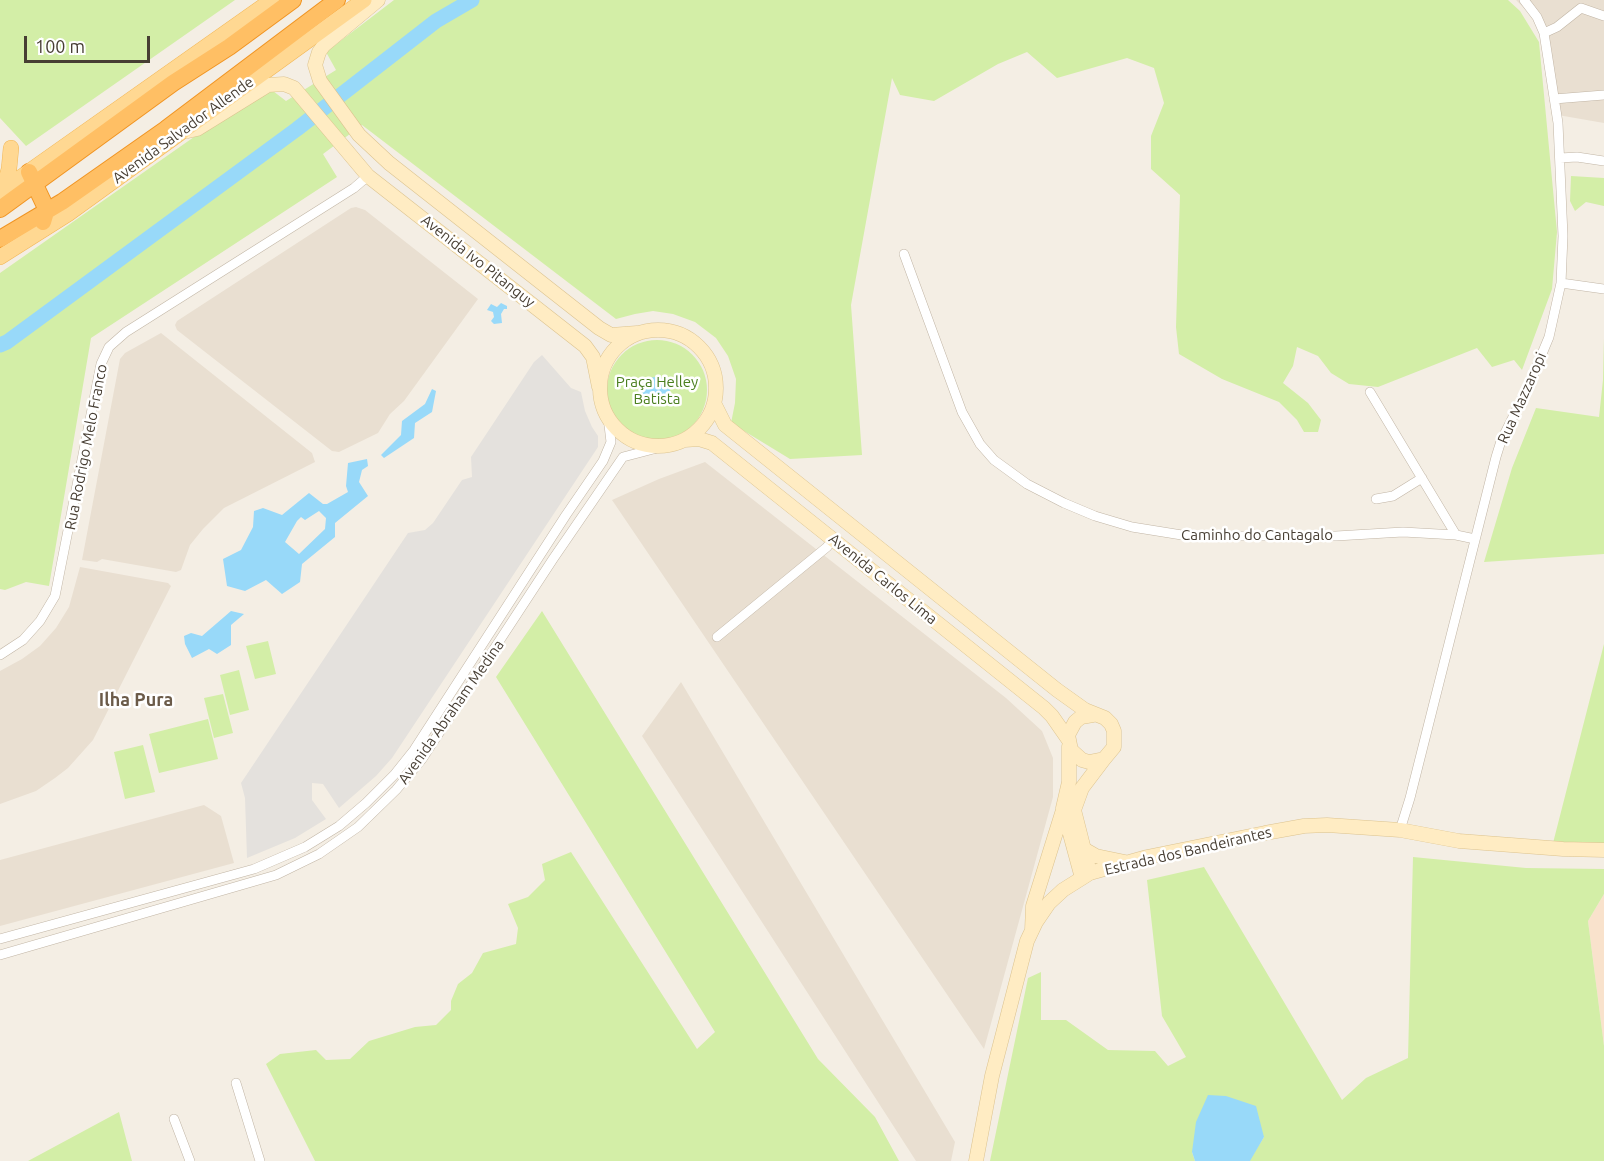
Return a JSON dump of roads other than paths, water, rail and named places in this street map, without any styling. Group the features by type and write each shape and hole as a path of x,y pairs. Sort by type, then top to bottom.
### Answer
{"highway":[{"path":"226,92 212,87 206,78 204,63 209,51 269,8 273,0"},
{"name":"Avenida Salvador Allende","path":"0,209 26,187 294,0"},
{"name":"Avenida Salvador Allende","path":"26,187 62,202 226,92 337,0"},
{"path":"0,250 40,226 26,187 43,185 54,200 62,202"},
{"name":"Avenida Salvador Allende","path":"0,239 26,187"}],"main road":[{"name":"Avenida Salvador Allende","path":"26,187 273,0"},
{"name":"Avenida Salvador Allende","path":"0,257 68,214 183,130 226,92 364,0"},
{"path":"11,148 8,176 26,187"}],"street":[{"name":"Avenida Ivo Pitanguy","path":"378,0 324,45 315,65 318,77 359,135 389,163 605,333 616,335 637,333"},
{"name":"Rua Mazzaropi","path":"1400,830 1501,441 1529,385 1549,337 1561,283 1563,258 1560,158 1554,99 1544,33 1537,17 1524,0"},
{"path":"1544,33 1557,27 1581,8 1604,16"},
{"name":"Avenida Ivo Pitanguy","path":"183,130 197,129 268,85 284,84 298,92 364,171 585,346 593,357 599,387"},
{"path":"1554,99 1604,95"},
{"path":"1560,158 1577,157 1604,161"},
{"path":"364,171 367,162 389,163"},
{"name":"Rua Rodrigo Melo Franco","path":"0,655 23,640 40,621 55,596 100,364 109,347 126,332 354,188 364,171"},
{"name":"Caminho do Cantagalo","path":"904,254 962,412 980,444 994,460 1027,484 1064,503 1095,516 1132,527 1188,536 1336,536 1403,532 1456,535 1475,539"},
{"path":"1561,283 1604,289"},
{"path":"669,330 685,336 698,345 709,358 715,373 717,389 715,405 708,419 698,431 685,440 665,446 646,445 622,434 608,417 601,401 599,387 601,373 607,360 623,341 637,333 669,330"},
{"path":"1371,392 1456,535"},
{"name":"Avenida Carlos Lima","path":"715,405 725,425 1057,690 1093,715 1105,718 1114,731 1114,747 1082,788 1074,810 1086,876"},
{"name":"Avenida Abraham Medina","path":"0,939 243,873 305,847 339,826 394,775 428,730 603,461 611,442 608,417"},
{"name":"Avenida Carlos Lima","path":"685,440 699,439 712,443 1044,708 1052,716 1076,756 1082,760 1104,759"},
{"name":"Avenida Abraham Medina","path":"0,955 276,875 299,865 343,838 374,814 422,759 623,457 665,446"},
{"path":"1376,499 1393,496 1422,478"},
{"path":"717,637 827,548 833,538"},
{"path":"1032,931 1033,906 1069,782 1069,731 1081,717 1093,715"},
{"path":"1063,808 1086,876"},
{"name":"Estrada dos Bandeirantes","path":"976,1161 992,1076 1017,977 1032,931 1049,903 1086,876 1128,862 1304,826 1352,825 1400,830 1459,841 1563,849 1604,849"},
{"path":"1082,848 1096,856 1128,862"},
{"path":"180,890 176,897 182,903"},
{"path":"162,895 168,901 165,908"},
{"path":"236,1083 260,1161"},
{"path":"174,1119 190,1161"}],"water":[{"path":"501,303 507,306 507,309 504,309 501,314 502,323 494,324 491,321 494,317 493,312 487,310 491,304 497,307"},
{"path":"656,377 666,381 670,391 666,401 656,405 646,401 642,391 646,381"},
{"path":"432,389 436,391 432,412 415,423 414,438 384,458 381,455 401,435 402,421 425,404"},
{"path":"367,459 368,466 362,470 359,482 368,496 335,523 335,537 302,564 300,582 282,594 266,580 245,591 227,586 223,559 241,550 253,527 254,511 263,508 282,515 309,493 323,504 327,504 348,492 346,486 348,463","holes":["319,511 326,518 325,529 299,554 285,542 301,517 305,520"]},
{"path":"231,611 244,614 231,625 231,645 217,654 209,649 192,658 184,636 191,633 202,636"},
{"path":"1208,1095 1226,1096 1256,1106 1264,1137 1250,1161 1195,1161 1192,1152 1196,1122"}],"waterway":[{"path":"0,345 297,129 436,21 472,0"}],"district":[{"name":"Ilha Pura","path":"136,700"}],"park label":[{"name":"Praça Helley Batista","path":"657,390"}]}
